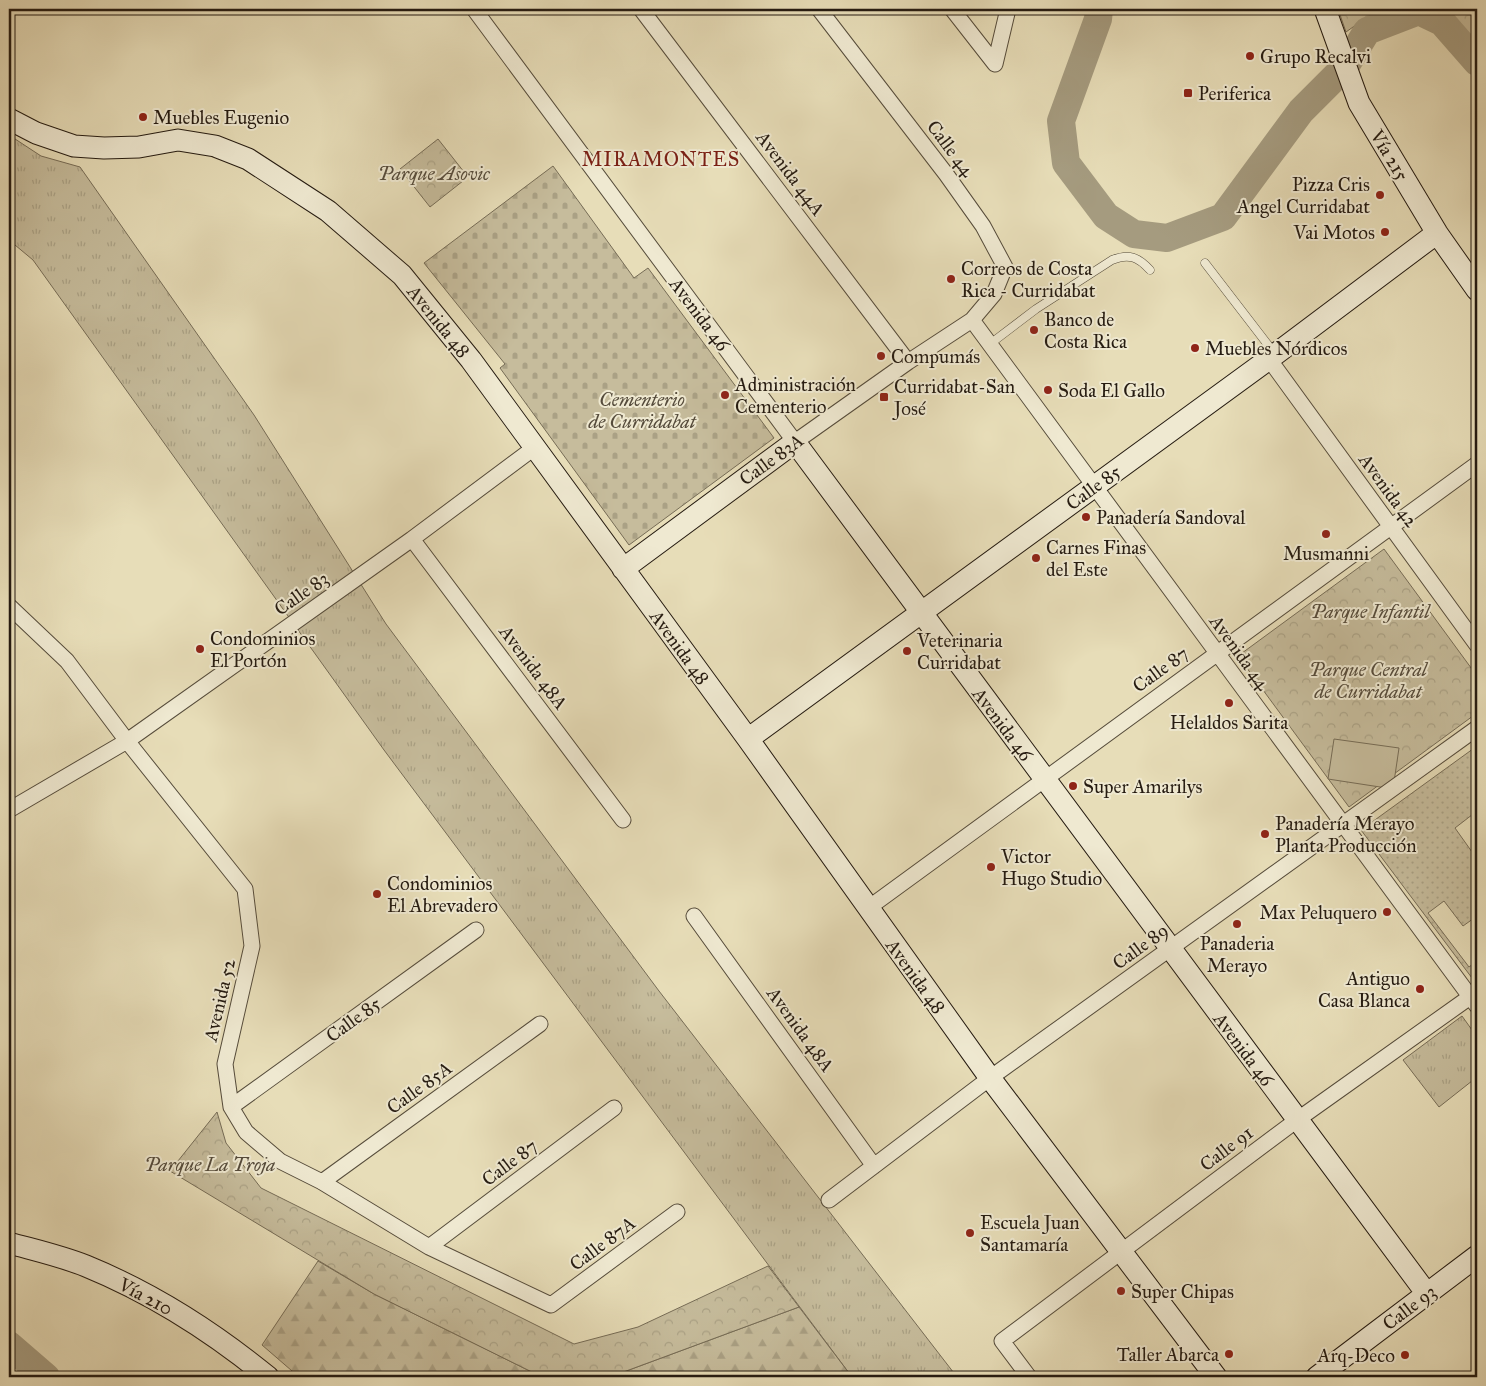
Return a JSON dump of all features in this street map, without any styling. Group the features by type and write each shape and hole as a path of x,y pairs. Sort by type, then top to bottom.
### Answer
{"main road":[{"name":"Vía 215","path":"1327,17 1359,103 1437,233 1477,290"},
{"name":"Avenida 48","path":"9,119 36,133 74,146 104,148 139,146 178,140 215,146 248,159 328,211 402,275 471,360 748,739 867,909 990,1078 1216,1377"},
{"name":"Calle 85","path":"748,739 1272,357 1437,233"},
{"name":"Calle 83A","path":"623,569 795,442"},
{"name":"Avenida 46","path":"795,442 1426,1294"},
{"name":"Vía 210","path":"9,1242 84,1265 129,1286 176,1311 232,1348 268,1377"},
{"name":"Calle 93","path":"1317,1377 1477,1256"}],"street":[{"name":"Avenida 46","path":"474,9 795,442"},
{"name":"Avenida 44A","path":"642,9 908,362"},
{"name":"Calle 44","path":"820,9 946,174 995,245 1005,267 994,294 972,320"},
{"path":"952,9 995,64 1008,9"},
{"name":"Calle 83A","path":"795,442 908,362 972,320"},
{"name":"Avenida 44","path":"972,320 1216,653 1475,998"},
{"name":"Avenida 42","path":"1272,357 1477,645"},
{"name":"Calle 83","path":"9,810 127,741 412,539 534,448"},
{"name":"Calle 87","path":"867,909 1216,653 1392,528 1477,464"},
{"name":"Avenida 48A","path":"412,539 622,820"},
{"name":"Avenida 52","path":"9,606 67,661 127,741 245,889 252,946 225,1064 231,1107 246,1132 280,1161 322,1182 429,1247 551,1305"},
{"name":"Calle 89","path":"829,1200 990,1078 1477,728"},
{"name":"Avenida 48A","path":"694,916 874,1166"},
{"name":"Calle 85","path":"231,1107 476,930"},
{"name":"Calle 91","path":"1029,1377 1002,1341 1297,1120 1475,998"},
{"name":"Calle 85A","path":"322,1182 540,1024"},
{"name":"Calle 87","path":"429,1247 614,1108"},
{"name":"Calle 87A","path":"551,1305 677,1212"}],"lane":[{"path":"990,344 1036,309 1112,260 1123,256 1135,257 1150,270"},
{"name":"Avenida 42","path":"1205,263 1272,357"}],"green space":[{"path":"1338,9 1390,9 1367,17 1346,32"},
{"path":"1443,9 1477,9 1477,45 1447,11"},
{"path":"9,135 41,156 80,167 254,415 386,624 659,991 957,1377 852,1377 384,750 33,260 9,240"},
{"name":"Parque Asovic","path":"438,139 468,177 430,207 400,169"},
{"name":"Cementerio de Curridabat","path":"553,166 634,278 648,268 774,438 629,545 500,368 505,364 424,263"},
{"name":"Parque Central de Curridabat","path":"1384,549 1477,676 1477,713 1349,807 1238,656"},
{"path":"1334,739 1399,748 1393,789 1328,779"},
{"path":"1477,746 1477,811 1455,828 1477,859 1477,916 1463,926 1444,901 1428,913 1469,967 1477,961 1477,980 1475,982 1361,830"},
{"path":"1462,1016 1477,1037 1477,1077 1439,1107 1403,1060"},
{"name":"Parque La Troja","path":"217,1112 226,1143 261,1188 574,1344 638,1327 768,1266 799,1307 610,1377 542,1377 374,1294 170,1171"},
{"path":"318,1261 374,1294 542,1377 299,1377 262,1345"},
{"path":"799,1307 852,1377 610,1377"}],"waterway":[{"path":"1099,9 1098,19 1061,121 1066,163 1106,216 1134,234 1167,238 1223,217 1301,111 1345,67 1367,31 1419,11 1442,22 1477,62"},
{"path":"9,1345 46,1377"}],"place":[{"name":"Grupo Recalvi","path":"1250,56"},
{"name":"Periferica","path":"1188,93"},
{"name":"Muebles Eugenio","path":"143,117"},
{"name":"Pizza Cris Angel Curridabat","path":"1380,195"},
{"name":"Vai Motos","path":"1385,232"},
{"name":"Correos de Costa Rica - Curridabat","path":"951,279"},
{"name":"Banco de Costa Rica","path":"1034,330"},
{"name":"Muebles Nórdicos","path":"1195,348"},
{"name":"Compumás","path":"881,356"},
{"name":"Soda El Gallo","path":"1048,390"},
{"name":"Administración Cementerio","path":"725,395"},
{"name":"Curridabat-San José","path":"884,397"},
{"name":"Panadería Sandoval","path":"1086,517"},
{"name":"Musmanni","path":"1326,534"},
{"name":"Carnes Finas del Este","path":"1036,558"},
{"name":"Condominios El Portón","path":"200,649"},
{"name":"Veterinaria Curridabat","path":"907,651"},
{"name":"Helaldos Sarita","path":"1229,703"},
{"name":"Super Amarilys","path":"1073,786"},
{"name":"Panadería Merayo Planta Producción","path":"1265,834"},
{"name":"Victor Hugo Studio","path":"991,867"},
{"name":"Condominios El Abrevadero","path":"377,894"},
{"name":"Max Peluquero","path":"1387,912"},
{"name":"Panaderia Merayo","path":"1237,924"},
{"name":"Antiguo Casa Blanca","path":"1420,989"},
{"name":"Escuela Juan Santamaría","path":"970,1233"},
{"name":"Super Chipas","path":"1121,1291"},
{"name":"Taller Abarca","path":"1229,1354"},
{"name":"Arq-Deco","path":"1405,1355"}],"district":[{"name":"MIRAMONTES","path":"661,159"}],"park label":[{"name":"Parque Infantil","path":"1370,611"}]}
